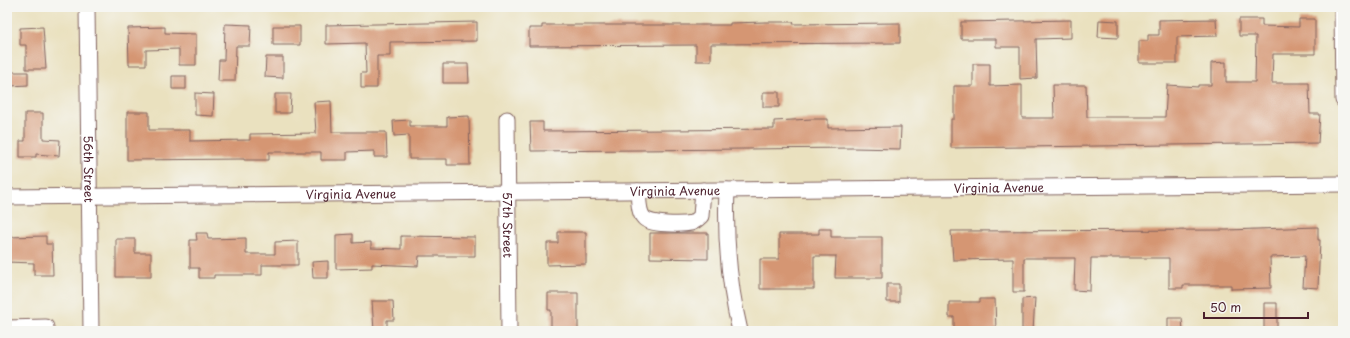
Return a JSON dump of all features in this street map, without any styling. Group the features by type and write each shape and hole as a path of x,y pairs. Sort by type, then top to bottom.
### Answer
{"street":[{"name":"56th Street","path":"87,7 91,331"},
{"path":"1342,7 1343,100"},
{"name":"57th Street","path":"507,118 509,331"},
{"name":"Virginia Avenue","path":"7,197 1343,184"},
{"path":"638,190 640,211 648,222 684,224 696,221 701,216 703,190"},
{"path":"726,190 726,230 734,309 740,331"},
{"path":"7,328 46,327"}],"building":[{"path":"1216,19 1217,36 1177,37 1177,63 1139,63 1139,41 1148,41 1148,35 1159,35 1159,20"},
{"path":"1239,19 1262,19 1262,26 1299,27 1299,19 1315,19 1315,54 1273,54 1272,83 1309,83 1310,114 1320,114 1318,143 951,148 951,119 954,119 954,86 973,86 973,64 990,64 990,86 1022,85 1022,118 1054,118 1053,85 1086,85 1087,117 1165,117 1167,85 1198,87 1198,85 1211,85 1211,63 1226,62 1226,82 1255,82 1256,36 1239,36"},
{"path":"1071,20 1071,38 1036,39 1037,78 1020,79 1020,47 996,47 996,39 961,39 961,22"},
{"path":"1099,20 1118,21 1118,38 1098,37"},
{"path":"477,22 477,41 390,42 390,56 377,56 377,88 361,88 361,73 366,73 365,43 326,44 326,25"},
{"path":"794,22 793,24 900,23 900,43 711,44 711,61 696,61 696,45 529,46 529,28 542,28 542,25 730,25 730,23"},
{"path":"225,24 251,25 250,46 236,46 235,81 218,81 219,60 224,60"},
{"path":"273,26 300,26 300,45 273,45"},
{"path":"43,27 46,69 26,69 26,45 20,45 20,28"},
{"path":"165,27 165,33 196,34 196,65 179,65 179,49 146,50 146,65 129,65 128,28"},
{"path":"266,57 283,57 283,78 265,77"},
{"path":"443,64 468,64 469,83 443,83"},
{"path":"11,72 28,72 28,85 11,86"},
{"path":"172,76 186,76 186,89 172,89"},
{"path":"763,92 779,92 779,107 763,107"},
{"path":"195,93 214,94 213,116 195,115"},
{"path":"275,94 291,94 290,113 275,113"},
{"path":"331,101 332,132 386,132 387,157 374,157 374,151 347,152 347,160 321,160 321,152 269,152 269,160 127,160 127,112 149,112 149,130 190,130 190,141 250,140 250,134 316,133 314,102"},
{"path":"25,113 43,113 43,139 60,140 59,156 36,154 36,157 20,157 20,141 25,141"},
{"path":"469,116 470,165 447,165 447,159 409,159 409,135 394,136 393,121 410,120 410,126 447,126 447,117"},
{"path":"828,119 828,128 901,127 900,149 853,148 531,151 530,122 543,122 543,131 774,129 774,121"},
{"path":"1318,227 1318,240 1320,240 1318,288 1303,287 1305,256 1270,257 1271,288 1231,289 1231,285 1183,285 1183,288 1169,288 1169,258 1091,258 1090,291 1074,290 1075,258 1024,258 1024,292 1013,292 1013,259 953,260 951,231 1227,230"},
{"path":"819,229 831,229 831,237 882,237 882,278 835,278 836,256 814,256 814,289 760,289 760,259 779,259 779,234 819,234"},
{"path":"558,232 586,232 586,264 547,265 547,243 558,243"},
{"path":"196,233 207,233 208,239 246,238 246,254 275,254 275,242 298,241 298,265 262,265 262,275 214,275 214,278 199,278 199,268 190,268 190,240 197,240"},
{"path":"650,233 708,233 708,259 650,258"},
{"path":"353,234 353,243 371,242 371,248 401,249 401,236 475,237 475,256 419,256 418,266 372,264 372,268 336,269 336,235"},
{"path":"46,236 46,244 52,244 53,275 34,275 34,263 7,262 7,237"},
{"path":"116,239 135,239 135,253 151,253 151,277 116,277"},
{"path":"328,261 328,278 313,278 312,262"},
{"path":"887,284 899,284 899,302 887,302"},
{"path":"548,293 578,293 578,331 551,331 551,310 548,310"},
{"path":"1035,298 1033,331 1022,331 1022,299"},
{"path":"980,299 995,299 996,331 954,331 954,317 949,317 949,302 980,302"},
{"path":"372,301 393,301 394,320 387,320 387,331 374,331"},
{"path":"1264,303 1277,303 1277,331 1264,331"},
{"path":"1168,318 1182,318 1183,331 1168,331"}]}
